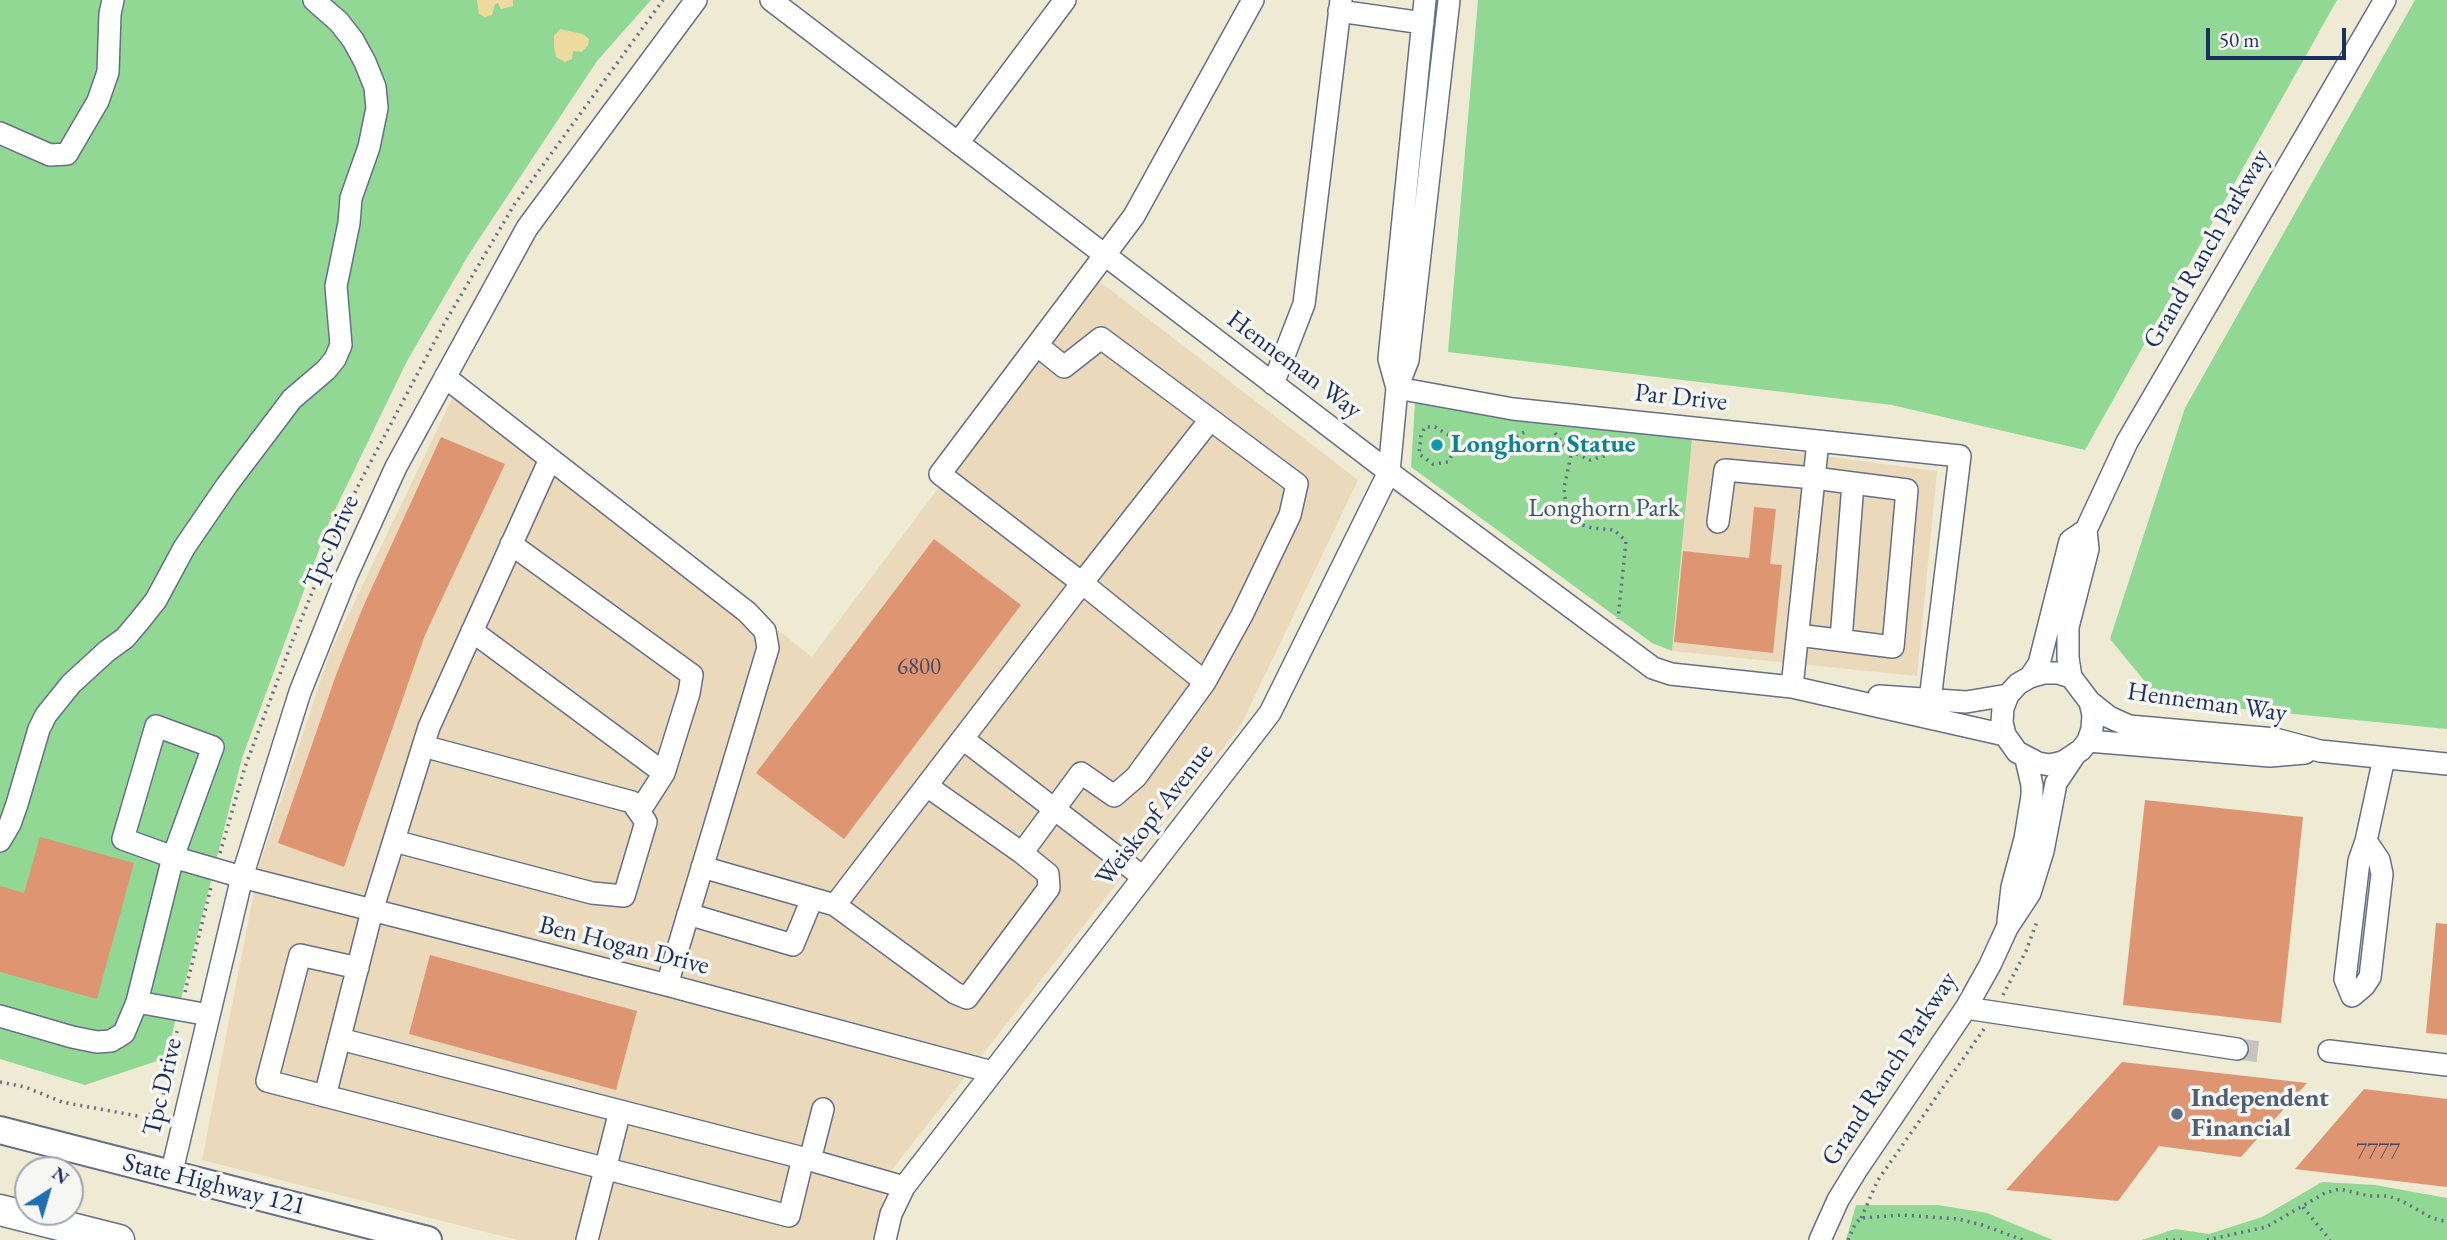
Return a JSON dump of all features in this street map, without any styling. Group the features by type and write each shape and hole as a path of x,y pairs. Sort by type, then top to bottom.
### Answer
{"highway":[{"path":"0,1210 118,1240"}],"main road":[{"name":"State Highway 121","path":"0,1130 428,1240"}],"street":[{"path":"0,133 8,134 50,155 68,154 98,101 108,72 113,0"},
{"path":"0,841 17,804 39,729 46,715 71,684 125,638 141,620 156,600 184,548 227,485 292,399 335,359 341,345 336,286 349,223 351,198 369,147 377,108 375,87 353,40 314,0"},
{"name":"Tpc Drive","path":"171,1175 242,877 300,692 346,577 396,467 527,228 696,0"},
{"name":"Henneman Way","path":"771,0 1389,472 1653,668 1671,674 1793,687 2005,735"},
{"path":"958,143 1065,0"},
{"path":"1205,682 940,474 1135,216 1253,0"},
{"path":"1397,387 1389,359 1426,0"},
{"path":"1397,387 1408,360 1449,0"},
{"name":"Grand Ranch Parkway","path":"2030,677 2039,664 2070,541 2085,530 2127,442 2385,0"},
{"path":"1273,384 1304,304 1340,6 1423,23"},
{"path":"1023,853 1082,773 1114,796 1136,777 1205,682 1242,615 1290,515 1297,484 1101,338 1064,367 1037,345"},
{"path":"445,377 747,612 765,631 768,648 667,985"},
{"name":"Par Drive","path":"1397,387 1513,409 1960,456 1930,700"},
{"name":"Weiskopf Avenue","path":"884,1240 891,1214 904,1187 1270,713 1389,472 1397,387"},
{"path":"835,905 1210,419"},
{"path":"1793,687 1818,441"},
{"path":"325,1096 372,911 429,727 550,458"},
{"path":"1718,522 1725,470 1907,490 1893,647 1798,635"},
{"path":"1841,640 1853,483"},
{"name":"Grand Ranch Parkway","path":"2071,677 2068,627 2088,549 2085,530"},
{"path":"511,544 692,674 689,693 664,773 639,812"},
{"path":"472,631 664,773"},
{"path":"2044,673 2071,677 2090,702 2092,729 2081,749 2063,762 2050,765 2026,759 2010,744 2005,735 2003,708 2008,695 2018,684 2044,673"},
{"name":"Henneman Way","path":"1818,693 1966,702 2008,695"},
{"name":"Henneman Way","path":"2090,702 2109,717 2129,726 2275,739 2320,751 2447,764"},
{"name":"Ben Hogan Drive","path":"173,857 213,747 156,726 123,839 173,857 242,877 667,985 992,1072"},
{"path":"963,739 1143,877"},
{"path":"394,841 592,893 624,896 646,822 632,802 423,746"},
{"name":"Henneman Way","path":"2081,749 2270,756 2320,751"},
{"name":"Grand Ranch Parkway","path":"1820,1240 1838,1200 1867,1151 1966,1008 2007,928 2030,893 2043,851 2056,783 2081,749"},
{"path":"2366,841 2379,860 2382,874 2370,977 2352,996 2345,979 2359,861 2384,758"},
{"name":"Grand Ranch Parkway","path":"2007,928 2012,887 2025,838 2032,796 2026,759"},
{"path":"702,867 835,905 955,993 967,998 1049,888 1048,874 1023,853 927,786"},
{"path":"0,1016 97,1042 111,1041 124,1033 137,1002 173,857"},
{"path":"688,914 793,945 812,899"},
{"path":"358,968 300,955 267,1081 789,1216 823,1109"},
{"path":"137,1002 209,1015"},
{"path":"1966,1008 2237,1049"},
{"path":"340,1039 807,1159 904,1187"},
{"path":"2329,1051 2447,1065"},
{"path":"587,1240 620,1111"}],"path":[{"path":"1451,436 1454,451 1448,462 1433,464 1419,454 1421,435 1425,427 1435,427 1480,451 1494,449 1532,427"},
{"path":"1545,428 1556,433 1572,455 1564,488 1566,508 1583,525 1614,530 1626,541 1618,618"},
{"path":"1569,450 1590,460 1604,456 1627,439"},
{"path":"2207,1240 2259,1229 2280,1221 2329,1191 2344,1189 2369,1196 2392,1197 2432,1219 2447,1222"},
{"path":"2303,1207 2330,1240"},
{"path":"1848,1240 1855,1224 1861,1218 1913,1215 1959,1219 2023,1240"},
{"path":"2166,1240 2183,1240"}],"shaded area":[{"path":"1095,278 1358,480 1241,725 891,1171 872,1240 517,1240 202,1160 259,866 329,655 461,380 812,657"},
{"path":"1692,439 1937,471 1917,676 1672,651"}],"green space":[{"path":"0,0 651,0 597,61 469,254 407,361 330,520 242,758 166,1058 85,1085 0,1059"},
{"path":"1478,0 2337,0 2085,450 1892,405 1448,352"},
{"path":"2415,0 2447,0 2447,729 2161,701 2110,639 2185,408"},
{"name":"Longhorn Park","path":"1415,402 1692,439 1672,651 1652,643 1411,467"},
{"path":"2322,1182 2375,1185 2447,1198 2447,1240 2142,1240 2175,1229 2209,1234 2262,1217"},
{"path":"1856,1205 1938,1205 1987,1213 2053,1240 1846,1240"}],"sand":[{"path":"477,0 513,0 513,6 501,9 498,3 495,4 492,15 485,17 479,14"},
{"path":"560,29 583,34 589,39 582,52 573,51 572,59 565,62 556,57 554,46 554,36"}],"building":[{"path":"441,437 505,464 425,635 344,867 278,843 336,675 363,607"},
{"path":"1754,507 1776,509 1770,564 1782,565 1773,653 1674,642 1683,551 1749,558"},
{"path":"934,539 1021,605 844,839 756,773"},
{"path":"2145,800 2303,817 2281,1023 2123,1005"},
{"path":"40,837 134,863 97,999 0,972 0,886 24,893"},
{"path":"2436,923 2447,924 2447,1035 2426,1033"},
{"path":"430,955 637,1011 616,1090 409,1034"},
{"name":"Independent Financial","path":"2122,1062 2307,1083 2241,1157 2159,1146 2118,1201 2006,1190"},
{"name":"Independent Financial","path":"2364,1089 2447,1099 2447,1187 2295,1169"}],"tunnel":[{"path":"2237,1049 2262,1052"}],"place":[{"name":"Longhorn Statue","path":"1437,445"},
{"name":"Independent Financial","path":"2177,1114"}]}
